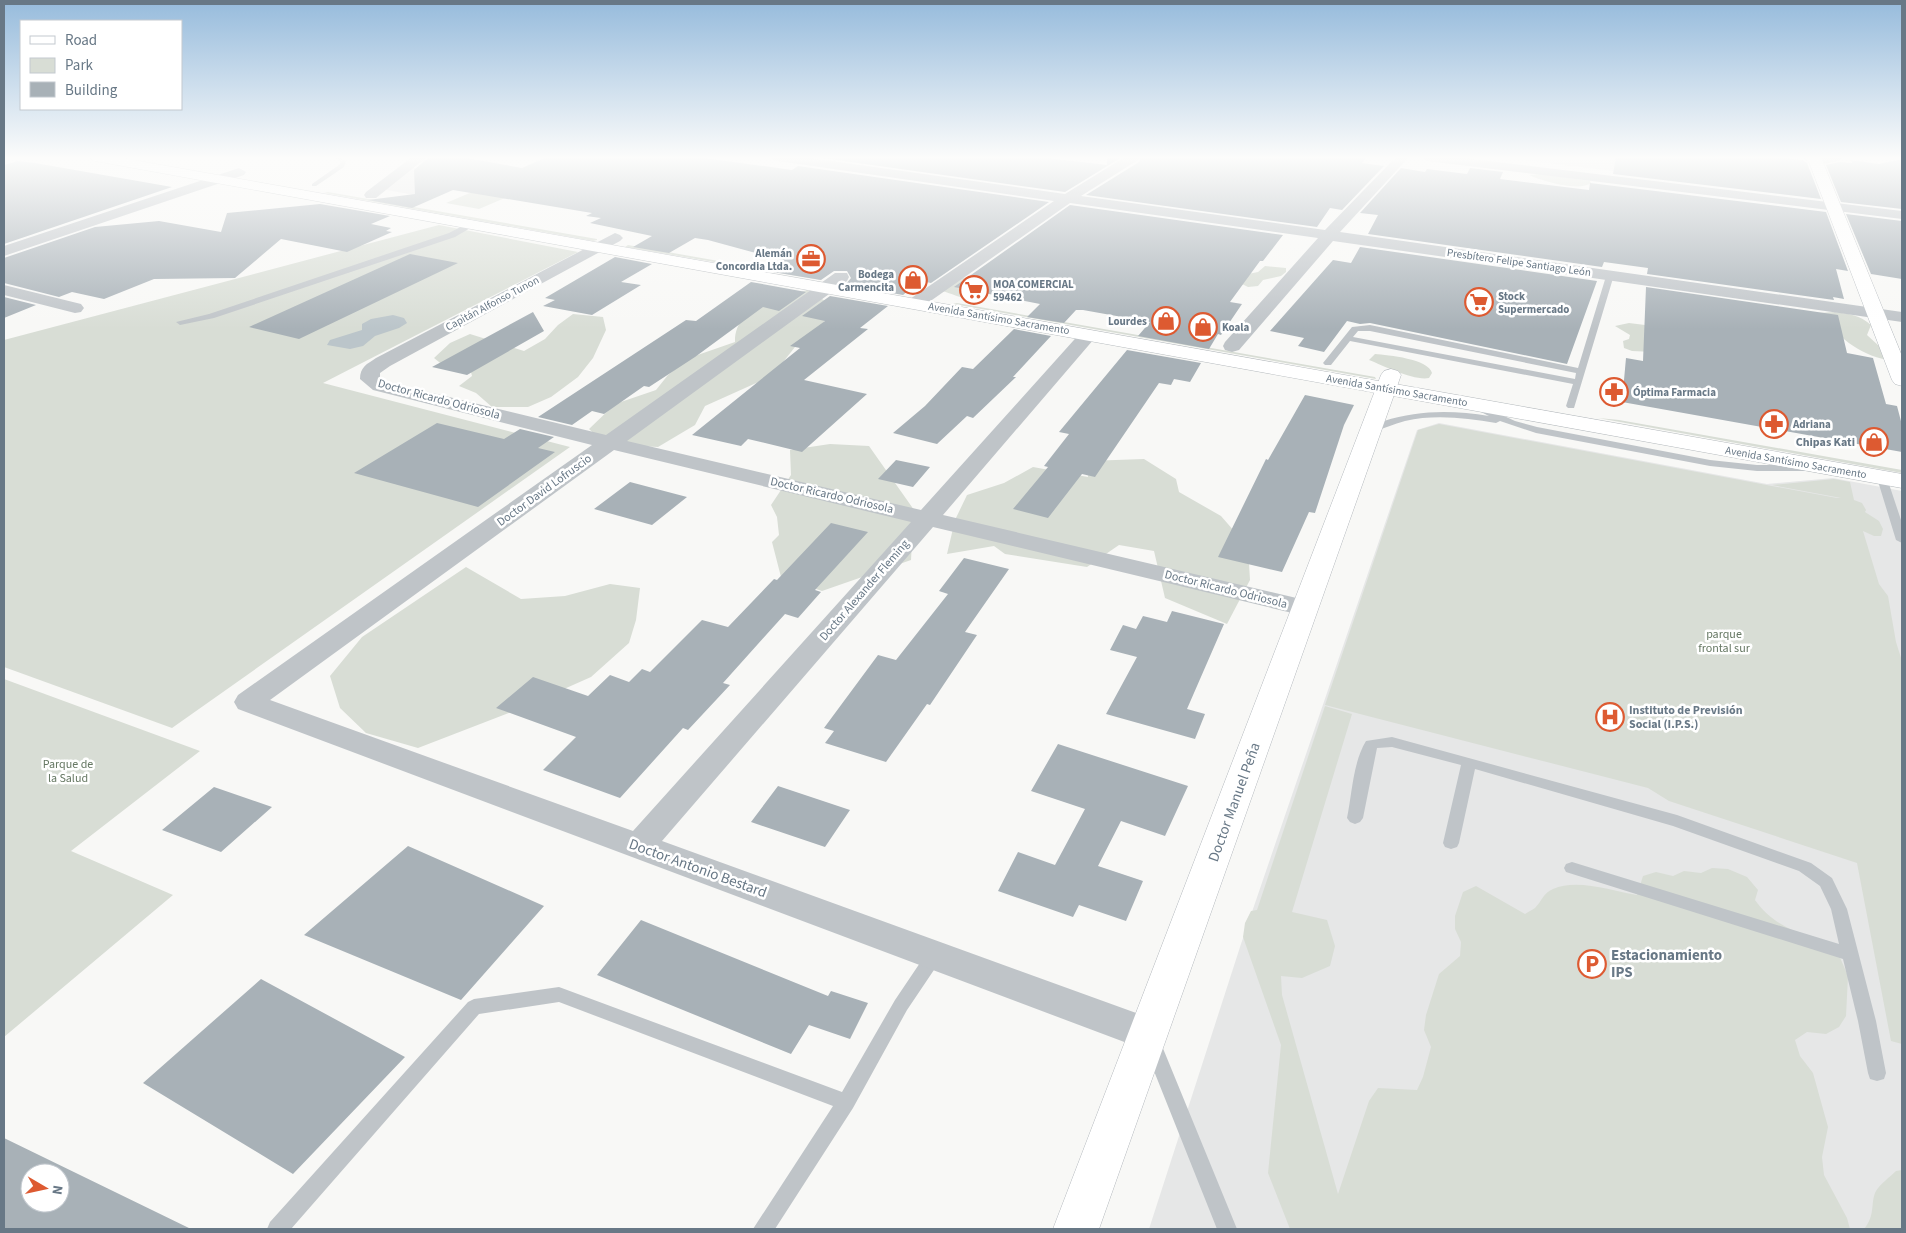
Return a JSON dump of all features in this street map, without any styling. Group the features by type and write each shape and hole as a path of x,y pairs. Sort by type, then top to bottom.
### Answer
{"main road":[{"name":"Avenida Santísimo Sacramento","path":"420,215 599,247 834,282"},
{"name":"Avenida Santísimo Sacramento","path":"482,215 615,238 924,298 1232,346 1328,363 1471,404 1892,480"},
{"path":"1836,215 1902,380"},
{"name":"Avenida Santísimo Sacramento","path":"924,298 1088,335 1388,381 1570,406 1902,463"},
{"name":"Doctor Manuel Peña","path":"1076,1229 1388,381"}],"street":[{"path":"4,251 111,215"},
{"path":"924,298 1044,215"},
{"name":"Presbítero Felipe Santiago León","path":"1193,215 1902,317"},
{"path":"1232,346 1349,215"},
{"name":"Capitán Alfonso Tunon","path":"370,371 383,362 615,238"},
{"name":"Doctor David Lofruscio","path":"248,702 834,282"},
{"path":"4,290 75,308"},
{"name":"Doctor Alexander Fleming","path":"639,846 1088,335"},
{"name":"Doctor Ricardo Odriosola","path":"370,371 370,379 380,386 609,444 928,517 1305,608"},
{"name":"Doctor Antonio Bestard","path":"248,702 1148,1034"}],"lane":[{"path":"180,322 210,316 452,235 472,224"},
{"path":"1570,406 1610,275"},
{"path":"1328,363 1355,329 1370,328 1581,370"},
{"path":"1346,338 1578,382"},
{"path":"1471,404 1512,423"},
{"path":"1370,429 1410,417 1426,415 1474,417 1710,463 1757,468 1832,469"},
{"path":"1892,480 1902,540"},
{"path":"1355,818 1366,758 1371,744 1392,742 1677,821 1805,867 1826,882 1839,909 1867,1021 1877,1073"},
{"path":"1451,843 1469,762"},
{"path":"1572,868 1850,954"},
{"path":"763,1229 846,1102 901,1005 934,956"},
{"path":"277,1229 474,1007 559,994 846,1102"},
{"path":"1148,1034 1227,1229"}],"shaded area":[{"path":"393,315 404,318 407,323 399,328 375,336 363,346 350,349 327,345 330,340 362,330 362,324 371,319"},
{"name":"Instituto de Previsión Social (I.P.S.)","path":"1439,423 1767,484 1833,478 1902,491 1902,1229 1149,1229 1241,944 1417,430"}],"green space":[{"path":"445,215 457,215 597,239 593,241"},
{"path":"439,225 578,252 323,383 570,447 172,728 4,667 4,340"},
{"path":"628,245 820,279 821,280 625,247"},
{"path":"1265,266 1286,268 1286,272 1281,276 1263,280 1258,286 1248,287 1238,282 1243,275 1258,272"},
{"path":"955,277 968,278 982,292 977,296 967,298 942,291"},
{"path":"807,290 832,305 823,324 795,347 772,376 705,406 695,425 658,447 605,444 589,429 615,404 656,390 668,375 689,358 735,342 737,330 742,320 750,312 772,300"},
{"path":"957,303 1375,377 1376,379 953,304"},
{"path":"1835,312 1850,314 1871,325 1867,335 1879,346 1890,350 1888,360 1857,349 1833,329 1818,313"},
{"path":"573,314 603,317 606,330 593,358 578,377 551,397 528,407 492,407 476,393 459,386 472,376 469,364 444,366 434,358 450,343 470,334 524,351 545,339 558,325"},
{"path":"1629,323 1645,325 1654,352 1632,351 1624,348 1623,341 1629,339 1630,335 1615,326"},
{"path":"1375,354 1416,361 1424,364 1432,373 1429,378 1407,375 1369,360"},
{"path":"1598,418 1619,420 1902,470 1902,473"},
{"name":"parque frontal sur","path":"1439,424 1837,498 1841,498 1772,485 1834,479 1850,482 1854,500 1862,503 1866,510 1865,512 1879,521 1883,529 1881,536 1874,536 1863,531 1879,584 1888,596 1896,642 1902,661 1902,1044 1891,1041 1857,863 1669,801 1648,788 1325,705 1418,430"},
{"path":"830,444 869,446 919,517 912,542 911,560 822,591 781,577 772,542 779,535 777,517 771,505 791,475 790,450"},
{"path":"1144,459 1176,479 1179,492 1221,516 1248,547 1250,580 1227,624 1165,598 1154,551 1119,545 1087,567 1005,554 994,546 947,554 955,520 967,495 1004,483 1033,467 1088,477 1087,461"},
{"path":"466,567 521,599 565,596 610,584 640,588 636,620 629,643 591,677 519,709 418,748 366,733 340,708 330,676 362,637"},
{"name":"Parque de la Salud","path":"4,679 200,751 71,851 173,895 4,1037"},
{"path":"1325,706 1352,714 1292,912 1327,920 1335,946 1330,966 1302,978 1281,976 1282,995 1338,1194 1369,1101 1378,1088 1417,1090 1423,1077 1431,1047 1424,1030 1426,1015 1439,974 1460,956 1461,942 1455,929 1455,916 1463,892 1476,886 1525,914 1535,908 1547,893 1562,886 1584,885 1637,895 1643,876 1656,872 1673,876 1684,871 1701,873 1712,868 1728,869 1747,877 1758,890 1755,900 1771,917 1790,929 1835,946 1848,976 1846,1016 1839,1027 1826,1034 1807,1032 1795,1040 1800,1056 1813,1073 1828,1127 1822,1157 1824,1175 1847,1218 1850,1229 1290,1229 1268,1173 1281,1045 1243,937 1245,923 1251,911 1257,910"},
{"path":"1902,1170 1902,1229 1864,1229 1870,1219 1876,1191 1896,1171"}],"building":[{"path":"4,215 91,215 4,244"},
{"path":"227,215 381,215 390,216 371,224 391,228 386,231 392,232 347,252 281,239 235,278 154,279 104,299 72,292 59,297 4,283 4,258 95,227 159,221 221,232"},
{"path":"1031,215 931,283 926,282 920,286 915,285 903,295 845,285 851,278 847,271 834,271 821,280 767,271 782,260 708,240 695,238 669,253 633,247 652,236 590,223 601,218 586,216"},
{"path":"1057,215 1138,215 1283,235 1263,261 1260,261 1230,302 1242,304 1221,335 1218,334 1209,349 1138,336 1150,322 1083,310 1076,310 1064,323 1027,317 1040,304 954,287"},
{"path":"1227,215 1326,215 1317,227"},
{"path":"1374,215 1827,215 1848,271 1836,269 1844,299 1833,297 1834,300 1647,274 1648,268 1604,262 1602,267 1368,234 1378,215"},
{"path":"1846,215 1902,221 1902,279 1871,274"},
{"name":"Stock Supermercado","path":"1360,247 1597,281 1567,364 1370,323 1360,324 1347,321 1324,352 1298,346 1304,338 1270,331 1333,260 1351,263"},
{"path":"410,254 458,263 299,339 249,327"},
{"path":"615,257 652,264 621,282 641,285 592,315 543,306 555,300 545,298"},
{"path":"751,282 806,292 779,311 763,307 695,357 649,387 644,386 604,414 592,411 572,425 538,417 686,320 696,321"},
{"path":"1646,287 1838,315 1847,353 1873,358 1886,404 1897,406 1902,425 1902,452 1622,402 1626,358 1643,361"},
{"path":"830,296 888,306 860,328 868,329 804,380 867,394 802,452 748,439 741,446 692,435 800,348 790,346 825,321 802,316"},
{"path":"4,297 36,305 4,318"},
{"path":"533,312 544,331 467,375 432,367"},
{"path":"1014,329 1051,336 1013,377 1016,377 973,418 967,416 937,444 893,433 925,406 962,367 973,369"},
{"path":"1127,350 1201,363 1190,382 1174,379 1171,385 1159,383 1095,477 1082,474 1048,518 1013,509 1048,467 1044,466 1069,434 1059,432"},
{"path":"1305,395 1354,405 1344,425 1315,513 1309,512 1282,572 1218,557 1266,459 1268,460"},
{"path":"437,423 504,439 520,429 554,437 538,448 555,452 478,507 354,473"},
{"path":"896,460 930,467 913,487 878,479"},
{"path":"630,482 687,497 652,525 594,509"},
{"path":"831,523 868,532 815,590 821,592 798,618 785,614 723,683 730,685 688,730 683,728 620,798 543,770 576,737 496,708 533,677 588,696 610,675 629,682 642,669 650,672 702,620 728,627 774,579 777,580"},
{"path":"964,558 1009,569 965,632 977,635 930,705 927,704 886,762 825,743 834,731 824,728 878,655 896,660 948,594 939,591"},
{"path":"1172,611 1224,624 1187,709 1205,714 1195,739 1106,714 1137,657 1110,650 1123,625 1136,629 1143,616 1167,622"},
{"path":"1058,744 1188,786 1165,836 1121,821 1098,866 1143,881 1126,921 1079,905 1073,917 998,891 1018,852 1055,865 1085,809 1031,791"},
{"path":"778,786 850,810 825,847 751,822"},
{"path":"214,787 272,807 221,852 162,830"},
{"path":"408,846 544,906 461,1000 304,935"},
{"path":"641,920 828,996 831,991 868,1003 850,1039 809,1025 791,1054 597,975"},
{"path":"261,979 405,1057 293,1174 143,1083"},
{"path":"4,1138 55,1163 20,1163 20,1213 70,1213 70,1170 191,1229 4,1229"}],"place":[{"name":"Alemán Concordia Ltda.","path":"811,259"},
{"name":"Bodega Carmencita","path":"913,280"},
{"name":"MOA COMERCIAL 59462","path":"974,290"},
{"name":"Stock Supermercado","path":"1479,302"},
{"name":"Lourdes","path":"1166,321"},
{"name":"Koala","path":"1203,327"},
{"name":"Óptima Farmacia","path":"1614,392"},
{"name":"Adriana","path":"1774,424"},
{"name":"Chipas Kati","path":"1874,442"},
{"name":"Instituto de Previsión Social (I.P.S.)","path":"1610,717"},
{"name":"Estacionamiento IPS","path":"1592,964"}]}
